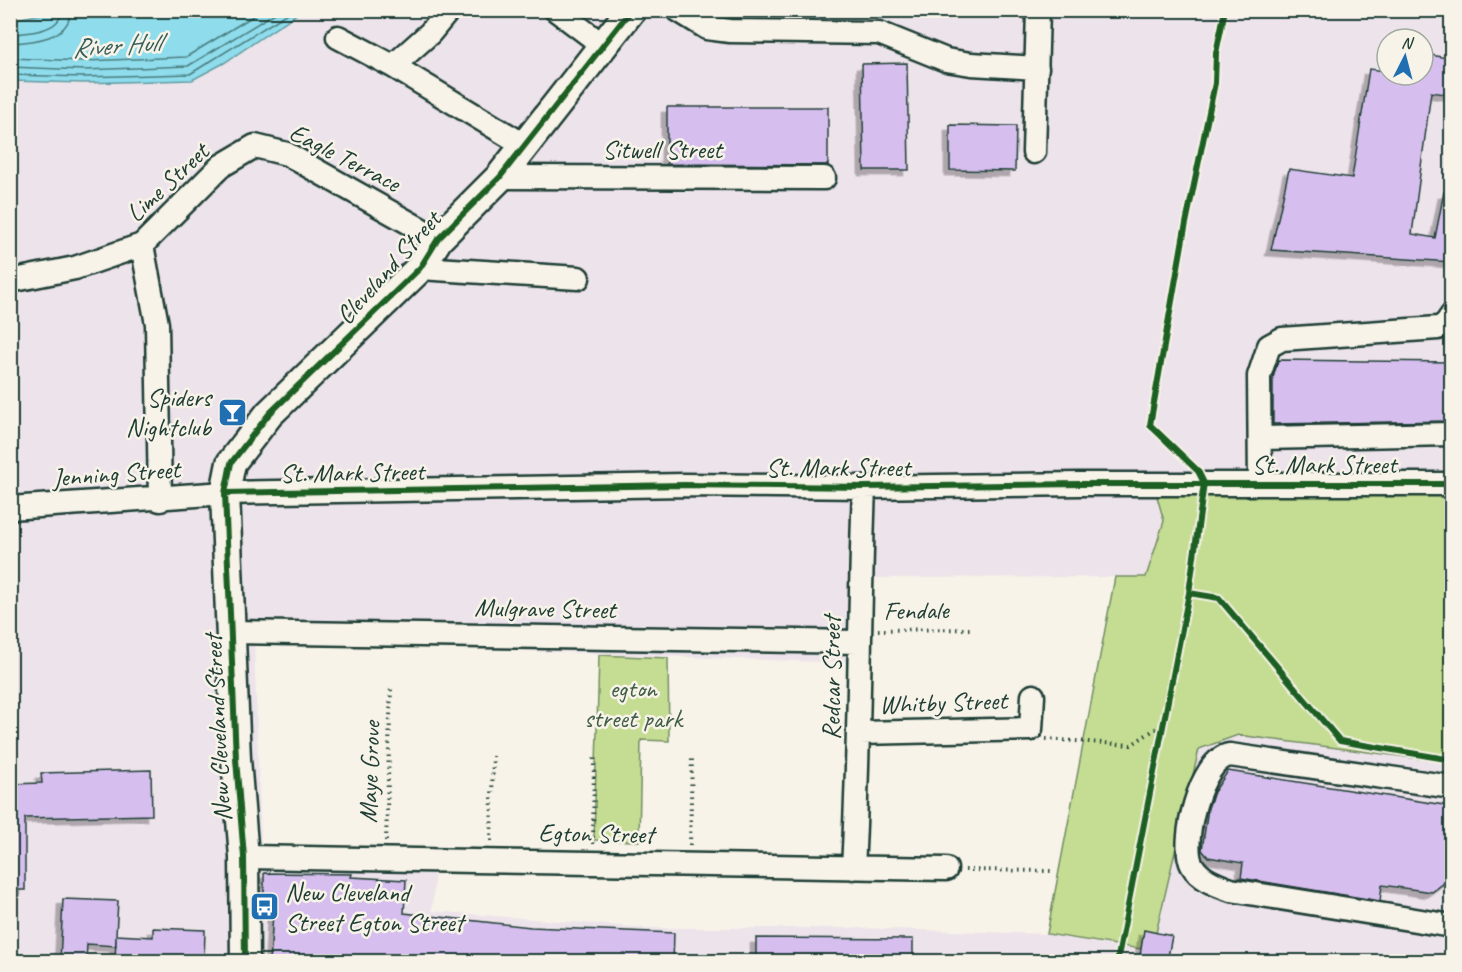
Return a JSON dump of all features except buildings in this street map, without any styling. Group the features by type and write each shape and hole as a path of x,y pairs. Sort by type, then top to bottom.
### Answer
{"main road":[{"name":"Cleveland Street","path":"225,493 231,463 269,414 420,268 438,239 500,177 631,10"},
{"name":"New Cleveland Street","path":"225,493 236,759 244,857 245,962"}],"street":[{"path":"393,66 430,33 448,10"},
{"path":"556,10 604,46"},
{"path":"678,10 707,28 730,32 879,33 946,60 1037,68"},
{"path":"1034,152 1038,10"},
{"path":"339,37 393,66 524,146"},
{"name":"Eagle Terrace","path":"255,146 287,154 438,239"},
{"name":"Lime Street","path":"10,281 75,268 142,245 221,166 255,146"},
{"name":"Sitwell Street","path":"500,177 824,178"},
{"path":"142,245 157,324 160,500"},
{"path":"420,268 578,279"},
{"path":"1260,483 1259,376 1269,346 1282,339 1438,328 1445,325 1452,315"},
{"path":"1260,438 1452,434"},
{"name":"St. Mark Street","path":"225,493 684,486 1452,484"},
{"name":"Redcar Street","path":"853,868 860,733 858,636 864,487"},
{"name":"Jenning Street","path":"10,508 160,500 225,493"},
{"name":"Mulgrave Street","path":"231,632 858,636"},
{"name":"Whitby Street","path":"860,733 1031,729 1033,696"},
{"path":"1452,787 1230,755 1223,756 1209,769 1199,787 1189,851 1192,865 1198,873 1216,885 1231,890 1452,926"},
{"name":"Egton Street","path":"244,857 946,869"}],"path":[{"path":"1161,735 1165,713"},
{"path":"1031,729 1048,740 1131,745 1163,724"},
{"path":"489,860 494,756"},
{"path":"690,863 692,756"},
{"path":"592,863 594,757"},
{"path":"946,869 1052,871"}],"shaded area":[{"path":"301,11 1451,11 1451,961 11,962 11,81 192,80 224,63","holes":["1115,577 1047,934 857,928 646,928 432,911 436,853 261,844 254,640 869,664 872,578"]}],"green space":[{"path":"1152,479 1451,483 1451,763 1238,735 1199,749 1156,933 1144,931 1141,949 1047,934 1115,577 1146,577 1164,521"},
{"name":"egton street park","path":"599,655 668,658 669,741 641,740 639,841 594,840"}],"water":[{"name":"River Hull","path":"61,10 301,11 224,63 192,80 84,83 11,81 11,20"}],"cycle path":[{"path":"245,962 244,857 236,759 225,493 231,463 269,414 420,268 438,239 500,177 631,10"},
{"path":"1117,962 1189,593 1204,483 1198,471 1150,425 1184,233 1215,83 1216,53 1225,10"},
{"path":"225,493 684,485 864,487 1079,484 1452,484"},
{"path":"1189,593 1219,598 1340,741 1452,760"}],"place":[{"name":"Spiders Nightclub","path":"232,412"},
{"name":"New Cleveland Street Egton Street","path":"264,907"}]}
